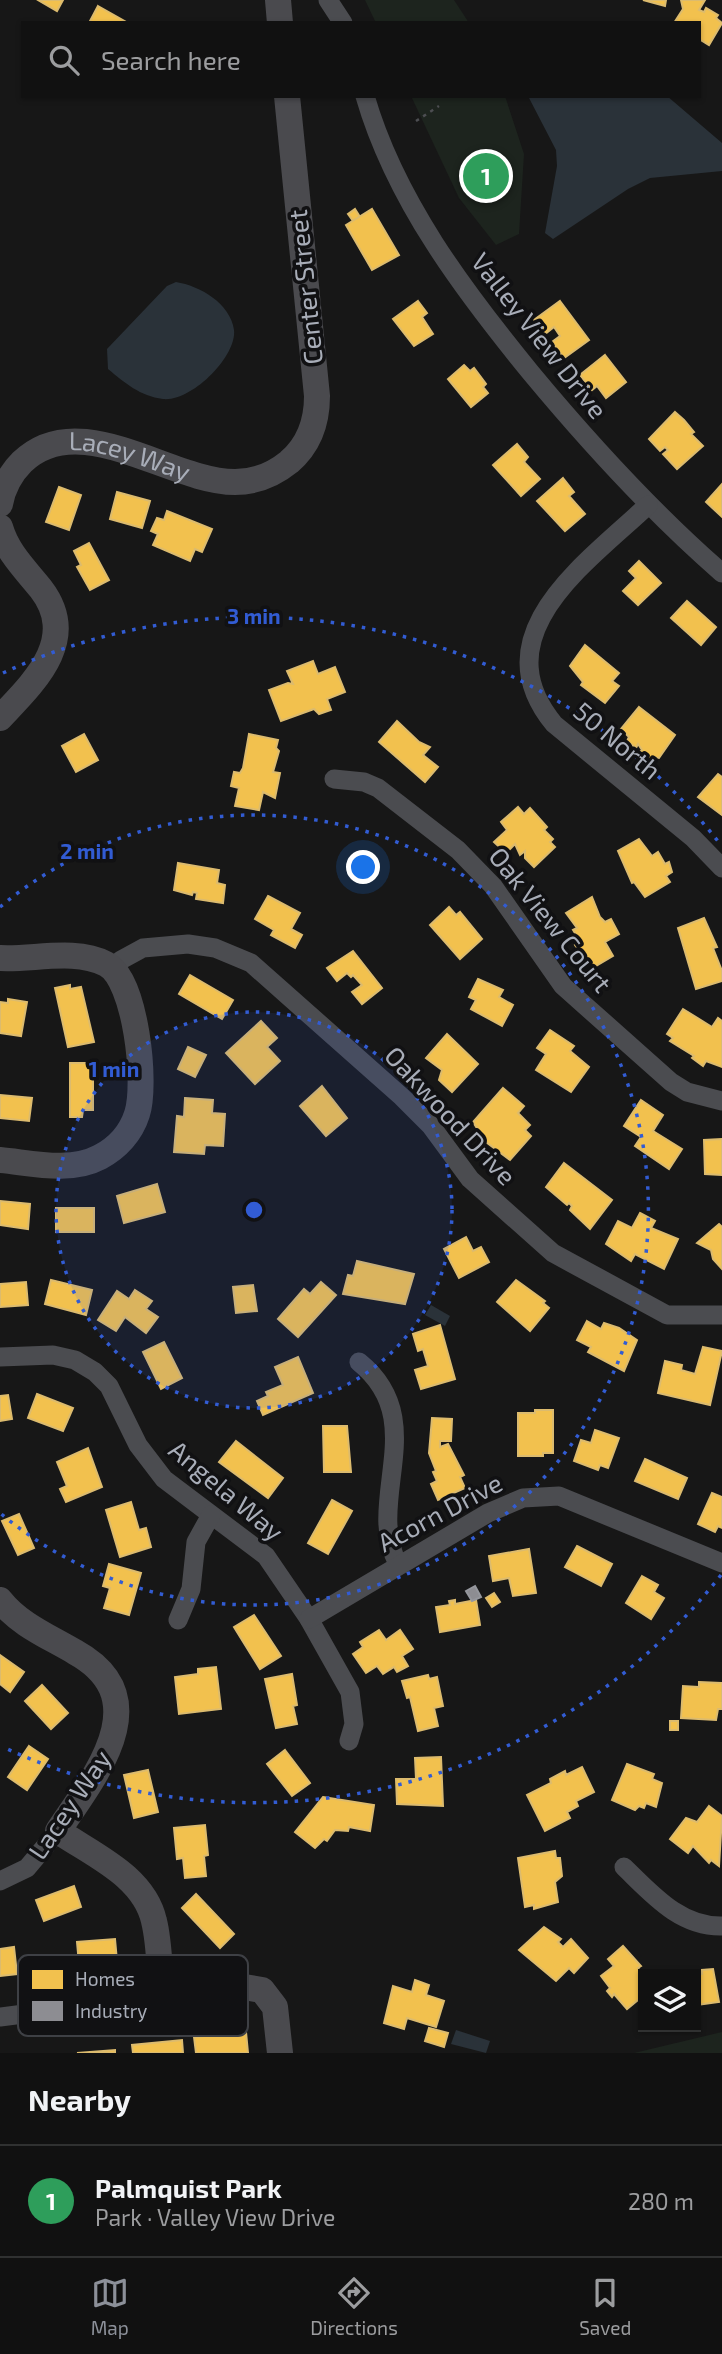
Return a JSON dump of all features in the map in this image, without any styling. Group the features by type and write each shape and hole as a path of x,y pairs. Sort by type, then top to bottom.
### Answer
{"street":[{"path":"278,0 280,21"},
{"path":"328,0 342,21"},
{"name":"Center Street","path":"283,466 305,444 314,426 317,406 287,98"},
{"name":"Valley View Drive","path":"366,98 380,141 400,183 463,285 565,414 648,505 722,573"},
{"name":"Lacey Way","path":"0,504 11,474 28,456 66,442 96,444 221,481 256,480 283,466"},
{"name":"50 North","path":"648,505 545,606 530,649 531,683 544,712 554,724 693,838 722,868"},
{"path":"0,527 9,549 47,598 55,625 52,650 44,670 0,718"},
{"name":"Oak View Court","path":"334,779 363,782 378,788 428,825 493,886 548,968 584,1008 671,1082 687,1092 722,1101"},
{"name":"Oakwood Drive","path":"113,968 121,960 143,948 188,944 215,948 251,962 409,1104 431,1126 470,1179 553,1253 667,1315 722,1315"},
{"path":"0,958 82,958 113,968 125,984 131,1002 140,1077 138,1112 128,1133 108,1152 83,1164 55,1166 0,1160"},
{"name":"Angela Way","path":"0,1357 52,1355 75,1360 95,1372 114,1395 138,1445 175,1489 266,1556 309,1619 350,1692 354,1724 349,1741"},
{"path":"359,1362 386,1392 393,1416 389,1542 398,1564"},
{"name":"Acorn Drive","path":"309,1619 398,1564 499,1507 523,1498 548,1495 570,1498 722,1563"},
{"path":"178,1620 191,1589 196,1542 211,1515"},
{"name":"Lacey Way","path":"0,1600 26,1624 94,1665 107,1680 114,1701 116,1725 111,1749 58,1831 27,1868 0,1881"},
{"path":"58,1831 124,1875 147,1901 156,1929 158,1955"},
{"path":"624,1867 682,1917 704,1925 722,1926"},
{"path":"248,1986 255,1986 268,1994 276,2014 280,2053"},
{"path":"0,2017 18,2015"}],"path":[{"path":"416,121 439,106"}],"shaded area":[{"path":"365,0 454,0 468,21 375,21"},
{"path":"412,98 506,98 524,154 519,234 496,245 459,198"},
{"path":"529,98 669,98 722,143 722,171 650,178 628,189 553,239 545,233 557,166 556,150"},
{"path":"176,282 195,287 220,304 231,320 233,341 220,364 199,385 187,393 163,399 140,392 108,369 107,349 167,286"},
{"path":"431,1305 450,1316 445,1326 425,1315"},
{"path":"456,2030 490,2041 486,2053 451,2044"},
{"path":"722,2032 722,2053 634,2053"}],"building: Homes":[{"path":"38,0 63,0 57,11"},
{"path":"643,0 666,0 665,6"},
{"path":"681,0 705,0 699,10 704,12 706,8 718,15 716,18 722,23 709,45 701,40 701,21 675,21 683,9"},
{"path":"98,6 124,21 90,21"},
{"path":"355,209 360,217 353,221 348,214"},
{"path":"372,209 399,255 372,270 346,225"},
{"path":"418,301 427,313 422,317 433,334 414,346 393,319"},
{"path":"560,301 589,340 564,358 552,342 560,336 554,327 545,334 534,320"},
{"path":"605,355 626,382 606,398 597,386 592,390 580,375"},
{"path":"464,365 470,371 474,368 486,384 483,387 488,393 471,407 448,379"},
{"path":"675,412 703,446 677,469 663,454 668,450 665,447 660,451 649,439"},
{"path":"517,444 528,457 524,462 540,479 521,496 493,465"},
{"path":"563,478 574,492 569,496 585,514 565,531 537,501"},
{"path":"722,484 722,517 706,502"},
{"path":"59,487 81,495 69,530 46,522"},
{"path":"117,492 150,501 142,528 110,519"},
{"path":"167,511 212,529 202,552 195,549 190,561 153,545 158,534 151,531 157,518 164,520"},
{"path":"89,543 109,580 90,590 77,567 81,565 74,551"},
{"path":"639,561 661,583 638,605 623,591 636,578 629,571"},
{"path":"687,601 716,627 701,645 671,618"},
{"path":"585,645 619,673 612,681 619,686 605,703 581,685 583,682 570,666"},
{"path":"313,661 318,674 335,667 345,692 327,699 331,710 319,714 314,709 281,721 269,690 288,683 293,684 287,671"},
{"path":"639,707 675,735 659,758 654,757 650,761 639,753 642,750 638,744 636,748 627,741 629,737 621,729"},
{"path":"397,721 419,742 430,747 423,755 438,767 425,782 379,742"},
{"path":"84,734 98,760 76,772 62,746"},
{"path":"249,734 278,740 276,748 279,751 273,772 280,773 275,798 263,792 259,810 235,806 239,788 231,786 234,772 240,773 243,768"},
{"path":"718,774 722,777 722,815 698,797"},
{"path":"518,807 524,814 530,808 547,827 544,830 553,839 550,842 555,847 534,867 525,858 525,851 520,855 515,844 506,853 494,842 507,830 501,822"},
{"path":"639,839 652,856 658,852 665,864 669,862 672,872 666,876 670,882 645,897 634,882 632,883 618,851"},
{"path":"178,863 219,870 217,883 225,885 223,903 196,899 197,893 193,892 192,895 174,890"},
{"path":"268,896 300,913 291,929 302,935 295,948 271,935 274,930 255,919"},
{"path":"592,897 600,917 605,922 611,919 619,934 605,942 613,956 591,969 575,945 580,941 573,930 577,928 566,913"},
{"path":"449,907 456,915 460,912 482,939 460,959 430,925"},
{"path":"704,918 717,947 713,948 722,971 722,981 696,989 678,928"},
{"path":"353,951 382,988 362,1004 352,992 362,985 353,975 351,977 347,973 337,981 327,968"},
{"path":"190,975 233,1000 222,1019 179,994"},
{"path":"478,979 503,990 499,997 513,1005 502,1026 471,1009 476,1000 469,997"},
{"path":"70,985 70,989 81,987 94,1042 68,1047 55,988"},
{"path":"8,999 27,1002 21,1036 0,1033 0,1002 8,1003"},
{"path":"683,1009 712,1027 718,1018 722,1021 722,1067 706,1061 703,1066 692,1058 694,1056 670,1041 673,1038 667,1034"},
{"path":"261,1021 277,1038 267,1047 280,1061 255,1084 226,1053"},
{"path":"550,1030 574,1046 570,1051 589,1067 571,1092 536,1070 546,1054 537,1048"},
{"path":"447,1034 478,1064 452,1092 439,1080 442,1070 426,1058"},
{"path":"188,1047 206,1055 195,1077 178,1069"},
{"path":"70,1063 93,1063 93,1110 83,1110 82,1117 70,1117"},
{"path":"322,1086 347,1118 326,1136 300,1106"},
{"path":"503,1088 524,1106 518,1113 530,1125 525,1130 531,1136 510,1160 486,1142 473,1122"},
{"path":"0,1095 32,1098 29,1121 0,1118"},
{"path":"185,1098 213,1100 212,1113 225,1114 223,1146 205,1145 204,1154 174,1152 177,1116 184,1117"},
{"path":"641,1100 663,1115 653,1131 682,1149 669,1169 635,1146 641,1137 624,1126"},
{"path":"722,1139 722,1175 705,1174 704,1140"},
{"path":"564,1163 612,1200 590,1229 570,1210 572,1206 569,1203 567,1205 546,1187"},
{"path":"157,1184 165,1212 124,1223 117,1196"},
{"path":"0,1201 30,1204 28,1229 0,1225"},
{"path":"56,1208 94,1208 94,1232 56,1232"},
{"path":"640,1213 655,1221 651,1228 678,1239 664,1269 635,1254 631,1261 606,1244 618,1221 632,1228"},
{"path":"719,1224 722,1227 722,1269 713,1259 711,1250 697,1243"},
{"path":"466,1237 473,1251 481,1247 489,1262 459,1278 444,1249"},
{"path":"357,1261 414,1274 405,1304 343,1294 348,1275 353,1276"},
{"path":"51,1280 92,1290 86,1315 45,1304"},
{"path":"516,1280 545,1301 543,1303 549,1308 530,1331 497,1302"},
{"path":"26,1282 28,1305 0,1307 0,1284"},
{"path":"321,1282 336,1295 298,1337 278,1319 304,1289 310,1294"},
{"path":"253,1285 257,1311 236,1313 233,1287"},
{"path":"135,1290 152,1301 146,1309 158,1317 146,1333 125,1317 116,1331 98,1320 117,1291 129,1299"},
{"path":"587,1321 601,1329 604,1323 619,1328 637,1340 624,1371 588,1352 591,1347 577,1340"},
{"path":"440,1325 455,1379 421,1389 415,1370 428,1366 423,1349 418,1351 413,1334"},
{"path":"164,1342 182,1378 161,1389 143,1352"},
{"path":"703,1347 722,1351 710,1405 658,1393 665,1361 682,1365 681,1370 695,1374"},
{"path":"298,1357 313,1393 263,1415 257,1401 268,1396 266,1392 283,1385 275,1367"},
{"path":"37,1394 73,1408 63,1431 28,1418"},
{"path":"8,1395 12,1419 0,1421 0,1396"},
{"path":"535,1410 553,1410 553,1453 543,1453 543,1456 518,1456 518,1413 535,1413"},
{"path":"432,1418 452,1419 451,1441 440,1441 440,1447 448,1444 464,1475 460,1477 465,1488 438,1500 431,1484 437,1481 429,1453"},
{"path":"323,1426 347,1426 351,1472 324,1472"},
{"path":"595,1430 619,1438 608,1468 600,1465 598,1470 574,1461 581,1440 591,1443"},
{"path":"236,1441 283,1478 268,1498 219,1462"},
{"path":"88,1448 102,1487 66,1502 60,1489 67,1486 57,1462"},
{"path":"645,1459 687,1478 678,1499 635,1481"},
{"path":"712,1493 722,1497 722,1528 718,1526 715,1532 698,1524"},
{"path":"332,1500 352,1511 328,1554 308,1543"},
{"path":"131,1502 139,1530 146,1528 151,1547 120,1557 106,1510"},
{"path":"19,1514 34,1548 18,1555 2,1521"},
{"path":"577,1546 612,1564 601,1586 565,1567"},
{"path":"529,1549 536,1593 513,1596 509,1578 493,1581 489,1556"},
{"path":"109,1564 141,1573 129,1615 104,1608 110,1588 103,1586"},
{"path":"642,1576 658,1585 654,1592 664,1598 651,1619 626,1603"},
{"path":"494,1593 500,1602 492,1607 486,1598"},
{"path":"455,1600 455,1604 476,1600 480,1625 440,1632 436,1607 450,1605 449,1601"},
{"path":"254,1615 281,1656 260,1669 234,1627"},
{"path":"379,1630 386,1640 400,1630 413,1649 402,1656 408,1666 397,1672 394,1667 383,1674 377,1666 366,1673 353,1654 363,1647 360,1642"},
{"path":"0,1655 24,1672 10,1692 0,1684"},
{"path":"216,1667 221,1709 179,1714 175,1677 198,1674 198,1669"},
{"path":"292,1674 297,1705 293,1706 297,1724 276,1728 265,1679"},
{"path":"428,1675 429,1679 437,1677 443,1706 434,1708 438,1726 418,1731 410,1697 407,1698 402,1681"},
{"path":"699,1682 722,1683 722,1709 718,1709 716,1720 681,1718 683,1686 699,1687"},
{"path":"42,1685 68,1713 51,1729 25,1701"},
{"path":"670,1721 678,1721 678,1730 670,1730"},
{"path":"29,1746 48,1759 27,1790 8,1777"},
{"path":"285,1750 310,1783 292,1796 267,1764"},
{"path":"441,1757 443,1806 397,1804 396,1779 416,1779 415,1758"},
{"path":"627,1764 654,1774 652,1779 662,1783 656,1807 646,1803 644,1808 639,1806 635,1810 612,1800"},
{"path":"582,1767 594,1792 576,1801 578,1806 567,1812 570,1818 545,1831 527,1795 551,1783 550,1779 565,1771 566,1775"},
{"path":"148,1770 158,1812 134,1818 124,1775"},
{"path":"323,1797 374,1805 370,1831 349,1827 348,1831 335,1830 327,1841 324,1839 315,1848 295,1832"},
{"path":"709,1806 722,1816 719,1866 711,1860 709,1863 693,1846 688,1853 670,1839 686,1818 697,1822"},
{"path":"205,1825 208,1855 204,1856 206,1876 185,1878 183,1858 177,1859 174,1828"},
{"path":"555,1851 556,1858 560,1858 562,1876 555,1882 558,1902 534,1909 534,1905 525,1907 518,1858"},
{"path":"74,1886 81,1907 44,1921 36,1900"},
{"path":"196,1894 234,1934 220,1948 182,1908"},
{"path":"544,1927 561,1939 558,1942 563,1947 571,1939 588,1958 574,1973 569,1968 556,1981 519,1950"},
{"path":"115,1939 116,1955 78,1955 77,1942"},
{"path":"623,1946 641,1966 638,1968 638,2000 627,2009 614,1994 612,1997 607,1991 610,1988 601,1976 614,1966 608,1959"},
{"path":"14,1947 17,1974 0,1976 0,1949"},
{"path":"713,1969 719,2002 701,2004 702,1970"},
{"path":"415,1980 429,1985 426,1995 444,2001 436,2027 407,2018 404,2029 384,2023 393,1986 412,1992"},
{"path":"429,2028 448,2033 444,2047 425,2041"},
{"path":"246,2036 248,2053 196,2053 194,2037"},
{"path":"182,2040 183,2053 133,2053 132,2045"},
{"path":"115,2050 115,2053 77,2053"}],"building: Industry":[{"path":"475,1586 481,1597 472,1601 466,1591"}],"place":[{"name":"Palmquist Park","path":"486,176"}]}
